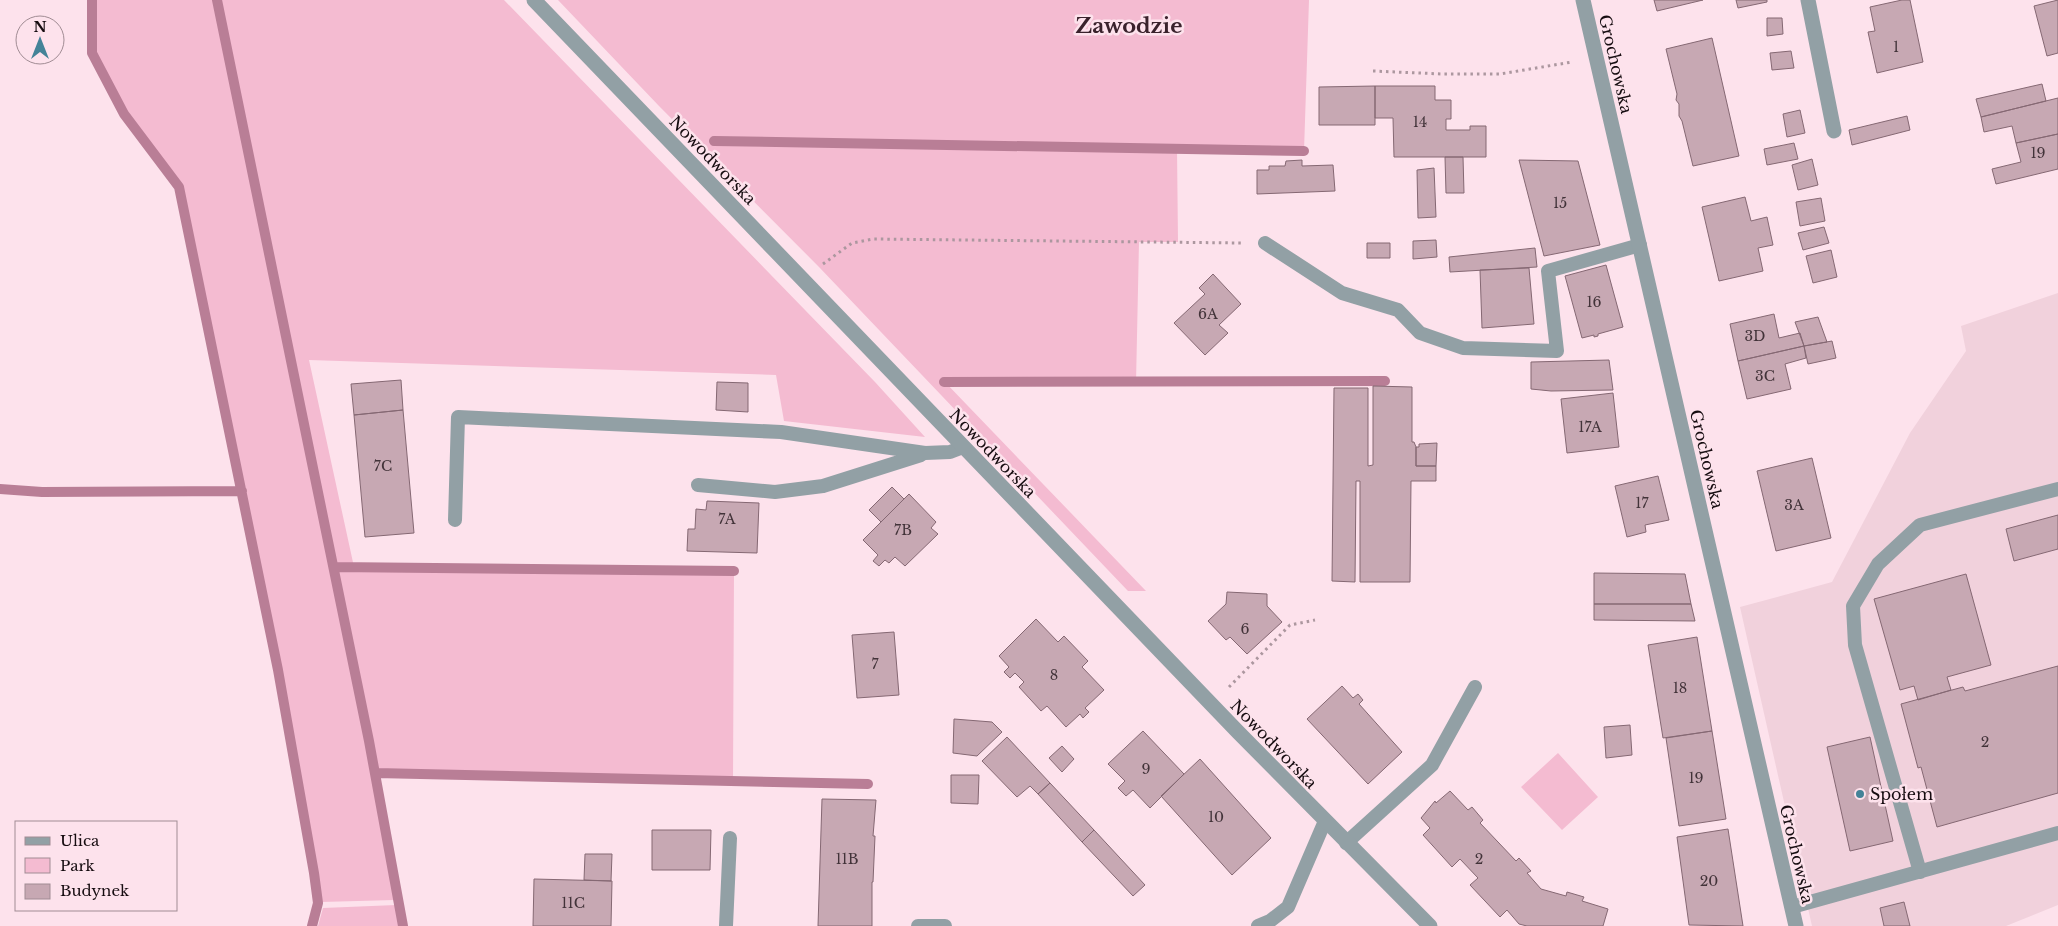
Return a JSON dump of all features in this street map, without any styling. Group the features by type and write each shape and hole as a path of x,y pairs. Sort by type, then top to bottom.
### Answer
{"street":[{"name":"Nowodworska","path":"534,0 803,282 1212,705 1346,843 1430,926"},
{"name":"Grochowska","path":"1583,0 1796,926"},
{"path":"1808,0 1834,131"}],"lane":[{"path":"1266,243 1342,293 1398,310 1420,333 1463,348 1557,351 1548,271 1640,245"},
{"path":"455,520 458,417 781,432 925,453 950,452 963,447"},
{"path":"698,485 775,492 823,486 925,453"},
{"path":"1920,872 1855,645 1854,606 1878,564 1920,526 2058,489"},
{"path":"1346,843 1432,765 1475,687"},
{"path":"1258,926 1270,921 1288,907 1326,822"},
{"path":"1792,908 2058,833"},
{"path":"726,926 730,838"},
{"path":"918,926 945,926"}],"path":[{"path":"1373,71 1500,74 1596,58"},
{"path":"803,282 852,243 873,239 1266,243"},
{"path":"1212,705 1290,626 1315,620"}],"shaded area":[{"path":"2058,293 2058,905 2006,926 1812,926 1740,607 1832,582 1910,433 1966,351 1961,326"}],"green space":[{"path":"94,0 504,0 875,382 925,437 784,421 776,375 309,360 354,567 734,571 733,781 376,773 394,900 321,902 271,620 182,185 126,110 94,51"},
{"path":"558,0 1309,0 1304,151 1177,149 1178,242 1139,242 1136,383 943,380 1146,591 1128,591 819,267 659,106"},
{"path":"1558,753 1598,797 1562,830 1521,787"},
{"path":"396,905 399,926 318,926 323,908"}],"building":[{"path":"1654,0 1703,0 1657,11"},
{"path":"1736,0 1767,0 1767,2 1738,8"},
{"path":"1910,0 1923,62 1877,73 1868,32 1875,31 1870,7"},
{"path":"2058,0 2058,53 2047,56 2034,6"},
{"path":"1767,18 1782,18 1783,34 1767,36"},
{"path":"1712,38 1739,156 1693,166 1682,121 1679,116 1679,104 1676,100 1677,94 1666,49"},
{"path":"1791,51 1794,68 1772,70 1770,53"},
{"path":"2042,84 2046,101 1981,117 1976,99"},
{"path":"1375,86 1375,125 1319,125 1319,87"},
{"path":"1375,86 1435,86 1435,100 1451,100 1451,119 1446,119 1446,130 1470,130 1470,126 1486,126 1486,157 1394,157 1393,118 1375,118"},
{"path":"2058,98 2058,134 2016,143 2012,126 1984,132 1981,117"},
{"path":"1800,110 1805,133 1787,137 1783,114"},
{"path":"1907,116 1910,130 1852,145 1849,130"},
{"path":"2058,134 2058,169 1996,184 1992,169 2021,162 2016,143"},
{"path":"1794,143 1798,159 1767,165 1764,149"},
{"path":"1445,157 1463,157 1464,193 1446,193"},
{"path":"1812,159 1818,185 1798,190 1792,165"},
{"path":"1302,160 1302,166 1333,165 1335,191 1257,194 1257,170 1269,170 1269,166 1285,166 1286,161"},
{"path":"1519,160 1578,161 1600,245 1544,256"},
{"path":"1434,168 1436,217 1418,218 1417,170"},
{"path":"1745,197 1751,221 1767,217 1773,245 1758,248 1763,271 1719,281 1702,207"},
{"path":"1821,198 1825,221 1800,226 1796,202"},
{"path":"1824,227 1829,243 1803,250 1798,233"},
{"path":"1436,240 1437,257 1413,259 1413,241"},
{"path":"1367,243 1390,243 1390,258 1367,258"},
{"path":"1535,248 1537,267 1450,272 1449,257"},
{"path":"1831,250 1837,277 1813,283 1806,256"},
{"path":"1606,265 1623,327 1598,334 1598,336 1582,338 1565,276"},
{"path":"1529,268 1534,324 1482,328 1480,270"},
{"path":"1213,274 1241,304 1219,325 1228,333 1205,355 1174,323 1205,294 1199,288"},
{"path":"1774,314 1779,338 1800,333 1804,346 1738,361 1730,324"},
{"path":"1818,317 1827,342 1804,346 1795,322"},
{"path":"1832,341 1836,358 1808,364 1804,346"},
{"path":"1804,346 1806,358 1785,364 1791,389 1747,399 1738,361"},
{"path":"1609,360 1613,390 1551,391 1531,389 1531,362"},
{"path":"401,380 403,410 354,415 351,384"},
{"path":"717,382 748,383 748,412 716,410"},
{"path":"1373,386 1412,387 1412,442 1414,442 1416,447 1416,466 1436,466 1436,481 1411,481 1410,582 1360,582 1360,481 1356,481 1355,582 1332,581 1334,388 1368,388 1368,466 1373,465"},
{"path":"1613,393 1619,447 1567,453 1561,399"},
{"path":"403,410 414,533 365,537 354,415"},
{"path":"1437,443 1436,466 1416,466 1416,447 1419,447 1419,444"},
{"path":"1812,458 1831,538 1776,551 1757,471"},
{"path":"1658,476 1669,520 1645,525 1646,532 1627,537 1615,486"},
{"path":"892,487 904,499 881,522 869,510"},
{"path":"909,494 936,522 931,528 938,534 905,566 895,557 889,563 885,560 879,566 873,561 878,555 863,540"},
{"path":"707,501 759,503 757,553 687,551 688,529 695,529 696,509 706,510"},
{"path":"2058,515 2058,549 2014,561 2006,529"},
{"path":"1594,573 1685,574 1691,604 1594,604"},
{"path":"1966,574 1991,665 1947,677 1951,690 1918,700 1914,686 1900,690 1874,599"},
{"path":"1227,592 1267,594 1267,606 1282,622 1247,654 1230,637 1226,640 1208,621 1226,604"},
{"path":"1594,604 1691,604 1695,621 1594,620"},
{"path":"1036,619 1058,642 1064,636 1088,661 1082,667 1104,690 1085,708 1089,712 1083,718 1080,714 1066,727 1047,706 1041,711 1019,687 1024,682 1015,673 1010,678 1004,672 1009,667 999,656"},
{"path":"894,632 899,695 857,698 852,635"},
{"path":"1697,637 1712,731 1663,738 1648,645"},
{"path":"2058,666 2058,793 1937,827 1921,767 1918,768 1901,704 1963,687 1965,691"},
{"path":"1342,686 1353,698 1358,694 1363,700 1359,704 1402,752 1368,784 1307,719"},
{"path":"954,719 992,722 1002,732 977,756 953,753"},
{"path":"1630,725 1632,755 1606,758 1604,727"},
{"path":"1143,731 1184,774 1150,808 1133,790 1126,796 1118,788 1125,781 1108,764"},
{"path":"1712,731 1726,819 1679,826 1666,738"},
{"path":"1007,737 1050,783 1038,794 1030,786 1017,797 982,761"},
{"name":"Społem","path":"1870,737 1893,841 1850,851 1827,747"},
{"path":"1062,746 1074,759 1062,772 1049,758"},
{"path":"1200,759 1271,838 1232,875 1161,796"},
{"path":"951,775 979,775 978,804 951,803"},
{"path":"1050,783 1094,830 1082,842 1038,794"},
{"path":"1450,791 1468,810 1472,807 1483,820 1480,823 1516,861 1519,858 1531,871 1527,873 1541,889 1566,896 1567,892 1584,897 1582,901 1608,909 1603,926 1527,926 1519,924 1507,910 1500,917 1470,885 1478,878 1460,859 1452,867 1423,835 1430,828 1421,818 1435,801 1436,803"},
{"path":"822,799 876,800 873,836 875,836 872,926 818,926"},
{"path":"1728,829 1743,926 1689,925 1677,837"},
{"path":"652,830 711,830 710,870 652,870"},
{"path":"1094,830 1145,885 1133,896 1082,842"},
{"path":"585,854 612,854 611,881 584,880"},
{"path":"534,879 612,881 611,926 533,926"},
{"path":"1904,902 1910,926 1884,926 1880,908"}],"waterway":[{"path":"92,0 92,53 124,114 179,187 278,670 318,903 312,926"},
{"path":"217,0 369,741 403,926"},
{"path":"714,141 1304,151"},
{"path":"944,382 1385,381"},
{"path":"0,489 42,492 242,491"},
{"path":"334,567 734,571"},
{"path":"376,773 868,784"}],"place":[{"name":"Społem","path":"1860,794"}],"district":[{"name":"Zawodzie","path":"1129,26"}]}
